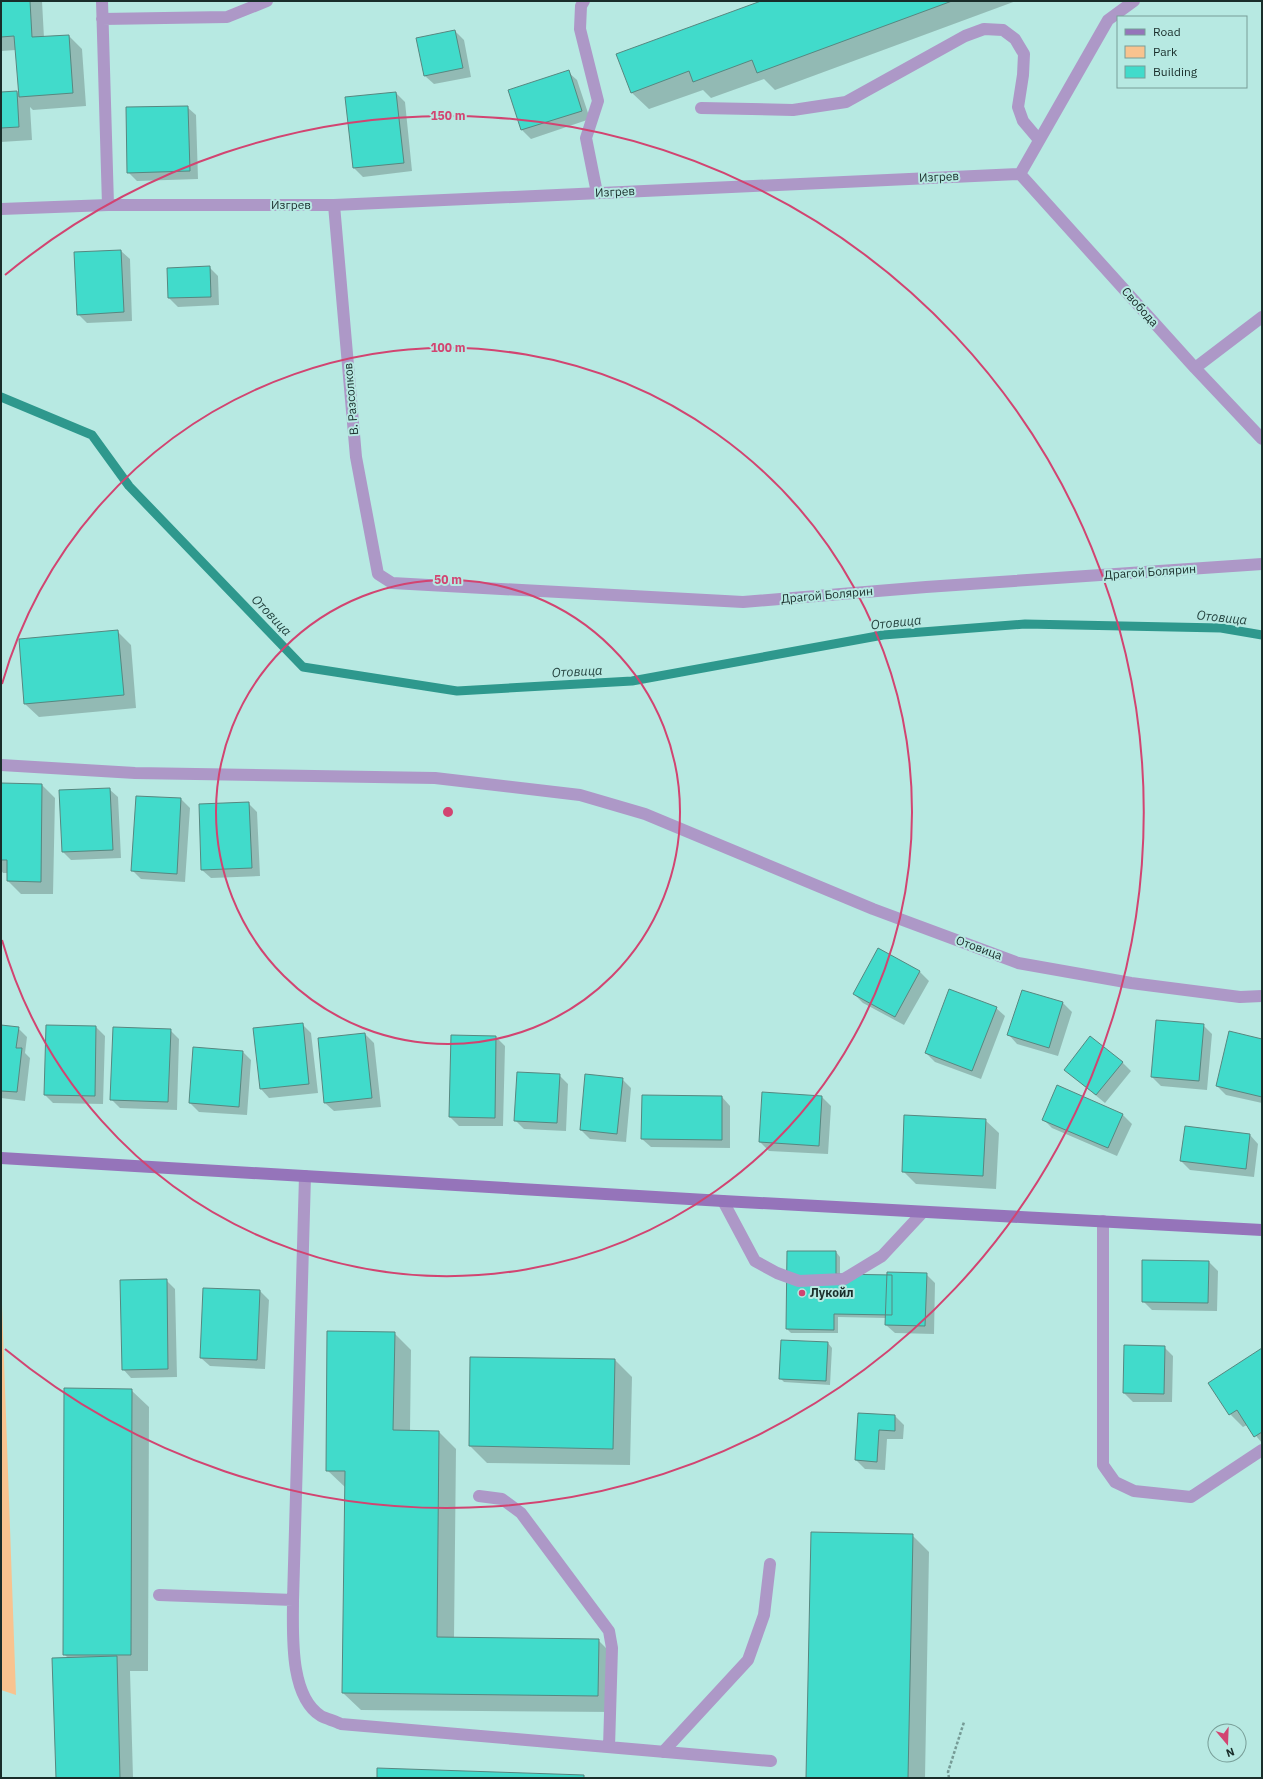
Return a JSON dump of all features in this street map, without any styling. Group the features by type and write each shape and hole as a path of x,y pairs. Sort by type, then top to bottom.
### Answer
{"street":[{"path":"102,1 108,206"},
{"path":"102,19 227,17 267,1"},
{"path":"584,1 581,6 580,29 598,101 586,138 597,193"},
{"path":"1020,174 1108,20 1134,1"},
{"path":"701,108 793,110 846,102 965,36 984,29 1003,30 1015,39 1024,54 1023,75 1018,107 1023,121 1039,140"},
{"name":"Изгрев","path":"1,209 108,206 334,204 1020,174"},
{"name":"Свобода","path":"1020,174 1195,368 1262,439"},
{"name":"В. Разсолков","path":"334,204 356,457 378,574 392,583"},
{"path":"1195,368 1262,317"},
{"name":"Драгой Болярин","path":"392,583 743,602 926,587 1262,564"},
{"name":"Отовица","path":"1,765 135,773 435,778 580,795 645,814 873,909 1018,963 1138,984 1240,997 1262,996"},
{"path":"1,1158 723,1201 1262,1230"},
{"path":"305,1176 293,1600 293,1652 298,1677 308,1702 320,1715 341,1724 771,1762"},
{"path":"723,1201 755,1261 776,1273 799,1281 844,1279 882,1256 923,1212"},
{"path":"1103,1221 1103,1465 1115,1482 1134,1491 1191,1497 1262,1450"},
{"path":"479,1496 502,1499 521,1513 609,1631 612,1648 609,1747"},
{"path":"663,1752 748,1660 764,1614 770,1564"},
{"path":"160,1595 293,1600"}],"path":[{"path":"949,1778 948,1772 964,1722"}],"green space":[{"path":"1,1277 16,1695 1,1690"}],"building":[{"path":"1,1 30,1 32,37 69,35 73,93 19,97 14,36 1,37"},
{"path":"761,1 952,1 757,73 752,60 693,82 689,71 631,93 616,54"},
{"path":"455,30 463,68 424,76 416,38"},
{"path":"569,70 582,111 521,130 508,90"},
{"path":"17,91 19,127 1,128 1,92"},
{"path":"396,92 404,163 353,168 345,97"},
{"path":"188,106 190,171 127,173 126,107"},
{"path":"121,250 124,312 77,315 74,252"},
{"path":"210,266 211,297 168,298 167,268"},
{"path":"118,630 124,695 24,704 19,639"},
{"path":"1,783 42,784 41,882 7,881 7,860 1,860"},
{"path":"110,788 113,850 62,852 59,790"},
{"path":"136,796 181,798 177,874 131,871"},
{"path":"249,802 252,868 201,870 199,804"},
{"path":"878,948 920,971 895,1017 853,994"},
{"path":"949,989 997,1007 972,1071 925,1053"},
{"path":"1022,990 1063,1002 1049,1048 1007,1035"},
{"path":"1156,1020 1204,1024 1199,1081 1151,1077"},
{"path":"303,1023 309,1084 260,1089 253,1028"},
{"path":"1,1025 19,1027 16,1048 22,1048 17,1092 1,1091"},
{"path":"46,1025 96,1026 95,1096 44,1095"},
{"path":"113,1027 171,1029 168,1102 110,1100"},
{"path":"1229,1031 1262,1039 1262,1097 1216,1086"},
{"path":"365,1033 372,1098 324,1103 318,1038"},
{"path":"451,1035 496,1036 495,1118 449,1117"},
{"path":"1090,1036 1123,1062 1096,1095 1064,1070"},
{"path":"193,1047 243,1051 239,1107 189,1103"},
{"path":"517,1072 560,1074 557,1123 514,1121"},
{"path":"585,1074 623,1078 617,1134 580,1130"},
{"path":"1057,1085 1123,1114 1108,1148 1042,1120"},
{"path":"762,1092 822,1096 819,1146 759,1142"},
{"path":"642,1095 722,1096 722,1140 641,1139"},
{"path":"904,1115 986,1119 983,1176 902,1172"},
{"path":"1185,1126 1250,1134 1246,1169 1180,1161"},
{"path":"787,1251 836,1251 836,1274 892,1275 892,1315 834,1314 834,1330 786,1329"},
{"path":"1142,1260 1209,1261 1208,1303 1142,1302"},
{"path":"887,1272 927,1273 925,1326 885,1325"},
{"path":"167,1279 168,1369 122,1370 120,1280"},
{"path":"203,1288 260,1290 257,1360 200,1358"},
{"path":"327,1331 395,1332 393,1430 439,1431 437,1637 599,1639 598,1696 342,1693 345,1471 326,1471"},
{"path":"781,1340 828,1342 826,1381 779,1379"},
{"path":"1124,1345 1165,1346 1164,1394 1123,1393"},
{"path":"1262,1348 1262,1432 1254,1437 1237,1410 1229,1415 1208,1383"},
{"path":"470,1357 615,1359 613,1449 469,1446"},
{"path":"64,1388 132,1389 131,1655 63,1655"},
{"path":"858,1413 895,1415 895,1431 879,1430 877,1462 855,1460"},
{"path":"811,1532 913,1534 908,1778 806,1778"},
{"path":"117,1656 120,1778 56,1778 52,1658"},
{"path":"377,1768 584,1775 584,1778 377,1778"}],"waterway":[{"name":"Отовица","path":"1,397 92,435 129,486 303,667 457,691 632,681 883,635 1025,624 1221,628 1262,635"}],"place":[{"name":"Лукойл","path":"802,1293"}]}
